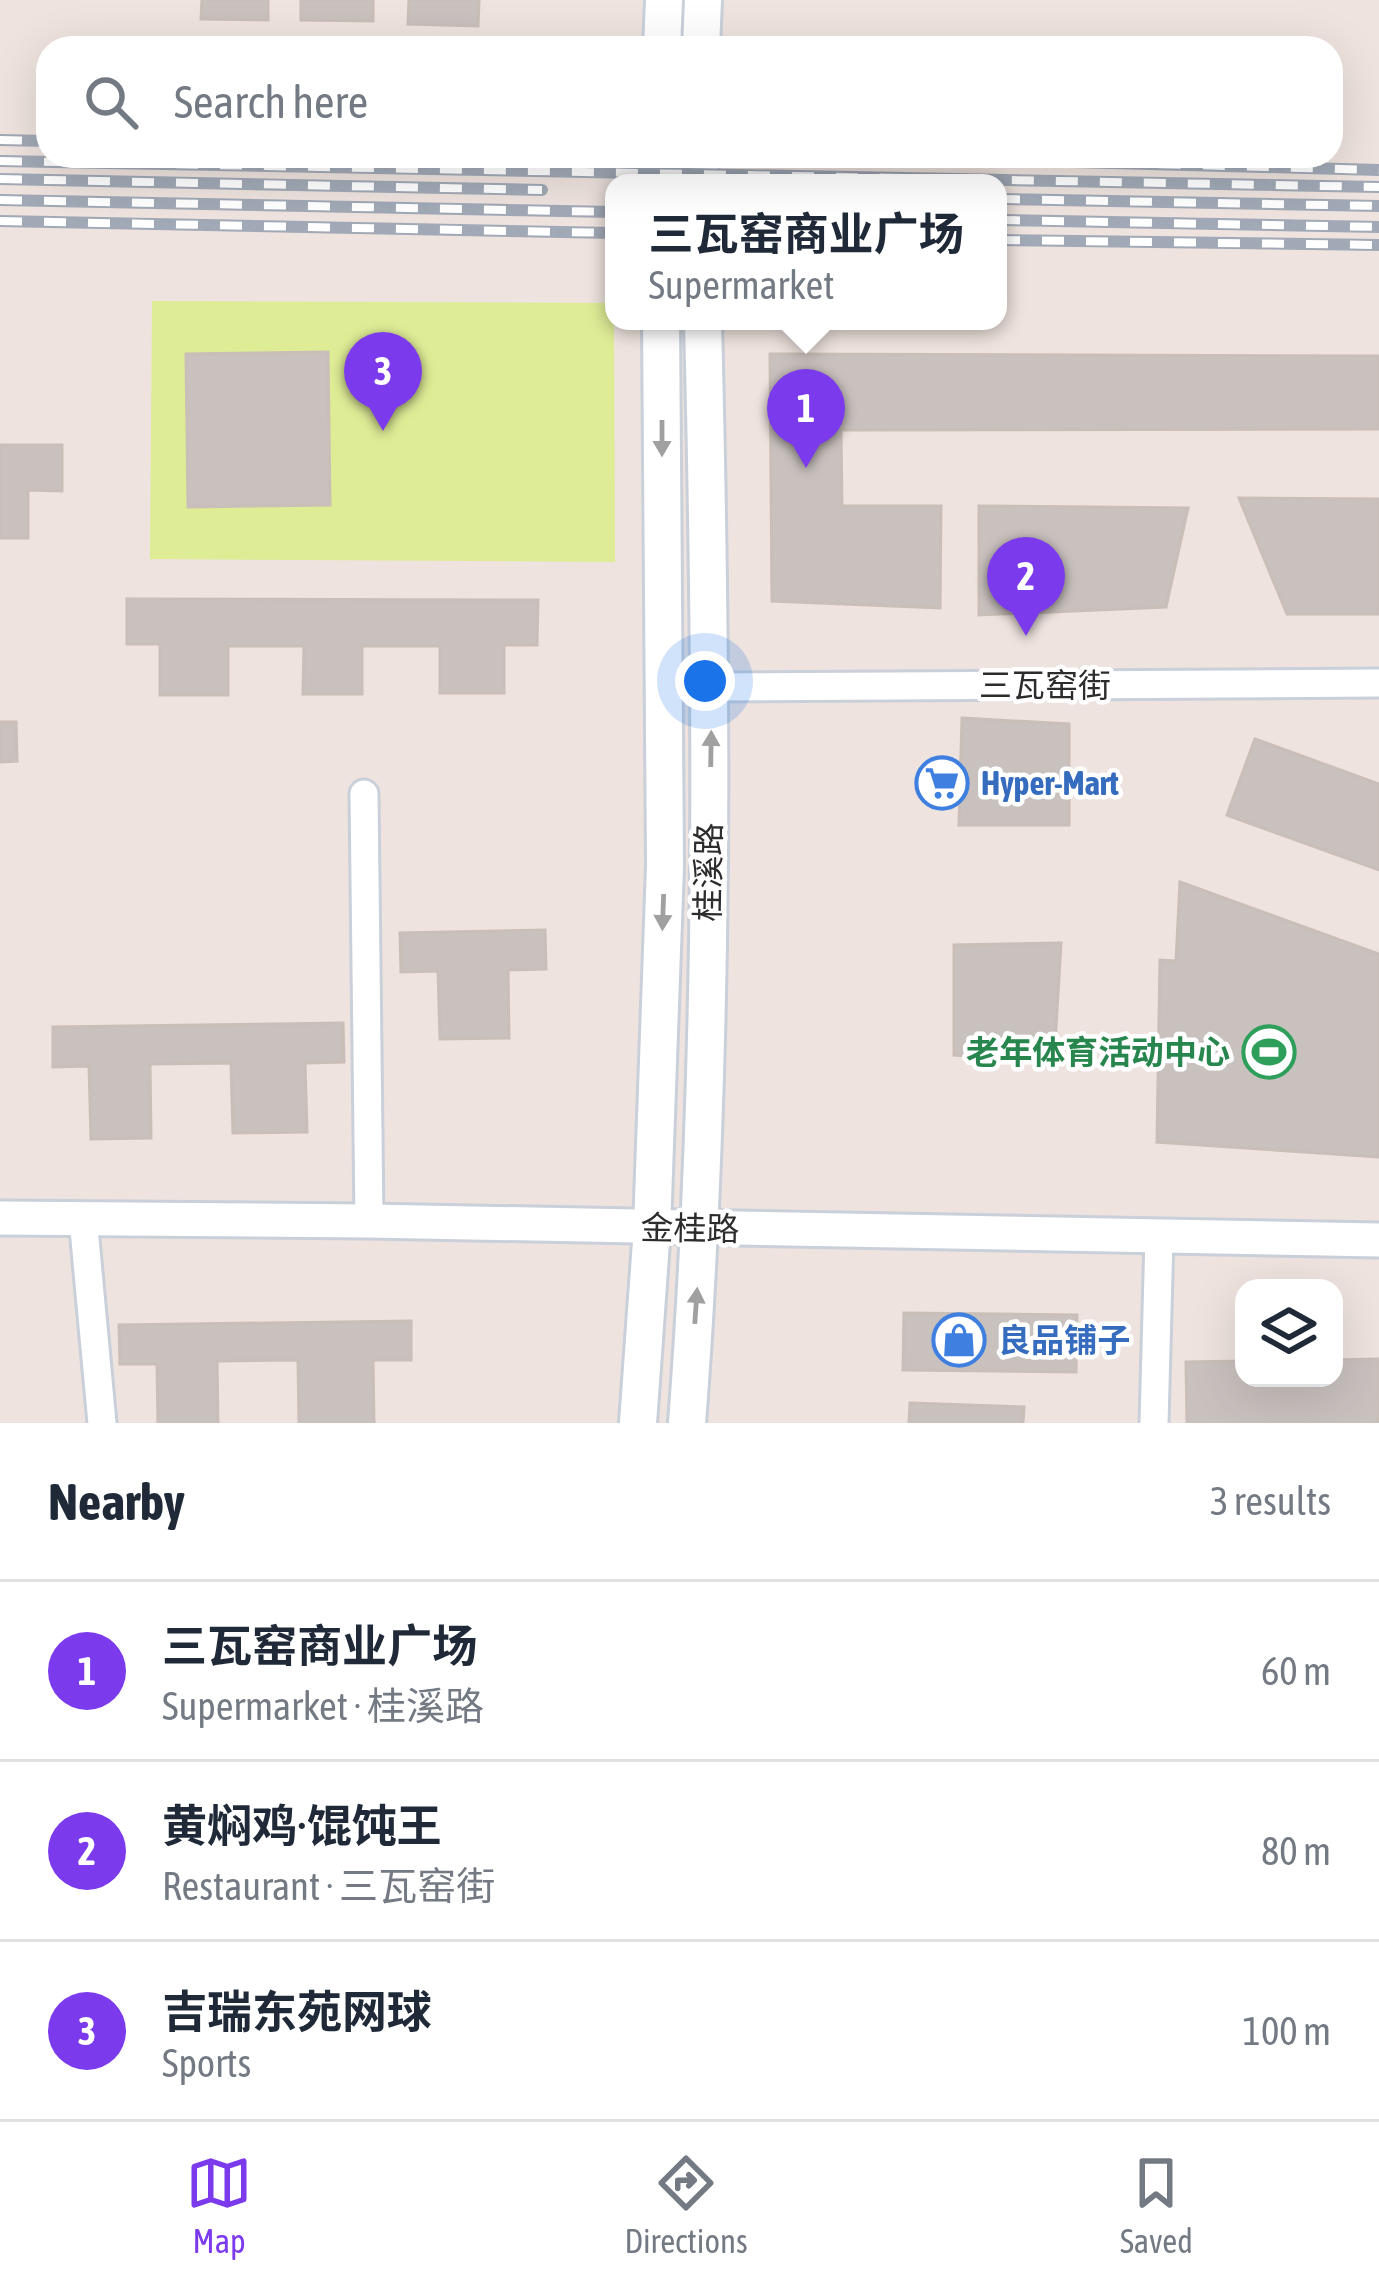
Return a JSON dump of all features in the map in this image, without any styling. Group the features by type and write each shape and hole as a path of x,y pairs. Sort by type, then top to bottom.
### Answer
{"main road":[{"path":"662,36 664,0"},
{"path":"702,36 703,0"},
{"name":"桂溪路","path":"638,1423 652,1228 664,866 661,330"},
{"name":"桂溪路","path":"687,1423 702,1228 712,687 703,330"}],"street":[{"name":"三瓦窑街","path":"712,687 1379,683"},
{"path":"364,794 370,1221"},
{"name":"金桂路","path":"0,1218 1379,1240"},
{"path":"83,1218 102,1423"},
{"path":"1154,1423 1159,1237"}],"green space":[{"path":"152,301 605,303 605,330 614,330 615,562 150,559"}],"building":[{"path":"202,0 268,0 268,20 201,19"},
{"path":"301,0 373,0 373,21 301,20"},
{"path":"409,0 479,0 478,26 408,24"},
{"path":"328,352 330,505 188,507 186,354"},
{"path":"770,354 1379,356 1379,429 841,430 842,506 941,506 940,608 772,601"},
{"path":"0,445 62,445 62,491 28,490 28,538 0,538"},
{"path":"1239,498 1379,499 1379,614 1287,614"},
{"path":"979,506 1188,508 1166,607 979,615"},
{"path":"127,599 538,600 537,645 504,645 504,693 440,693 440,646 362,646 362,694 303,694 304,646 228,646 228,695 160,695 160,644 127,644"},
{"path":"962,718 1069,724 1069,825 959,825"},
{"path":"0,722 16,722 17,761 0,762"},
{"path":"1255,739 1379,784 1379,870 1227,815"},
{"name":"老年体育活动中心","path":"1180,882 1379,954 1379,1157 1157,1142 1160,960 1176,961"},
{"path":"545,930 546,969 508,970 509,1038 440,1039 438,971 401,972 400,933"},
{"path":"1061,943 1054,1061 954,1055 954,945"},
{"path":"343,1023 344,1062 305,1063 307,1132 233,1133 231,1063 150,1064 151,1138 91,1139 89,1066 53,1067 53,1027"},
{"path":"904,1313 1077,1315 1076,1372 903,1370"},
{"path":"411,1321 411,1360 373,1360 374,1423 299,1423 298,1360 217,1361 218,1423 158,1423 157,1364 120,1364 119,1325"},
{"path":"1379,1359 1379,1423 1187,1423 1186,1362 1235,1361 1235,1387 1343,1387 1343,1360"},
{"path":"910,1403 1024,1407 1023,1423 909,1423"}],"railway":[{"path":"0,140 36,141"},
{"path":"0,161 36,162"},
{"path":"371,168 690,174"},
{"path":"1304,168 1379,170"},
{"path":"0,179 542,190"},
{"path":"1007,180 1379,187"},
{"path":"1007,199 1379,206"},
{"path":"0,200 605,212"},
{"path":"1007,220 1379,227"},
{"path":"0,221 605,233"},
{"path":"1007,240 1379,245"}],"place":[{"name":"吉瑞东苑网球","path":"383,431"},
{"name":"三瓦窑商业广场","path":"806,468"},
{"name":"黄焖鸡·馄饨王","path":"1026,636"},
{"name":"Hyper-Mart","path":"942,783"},
{"name":"老年体育活动中心","path":"1269,1052"},
{"name":"良品铺子","path":"959,1340"}]}
